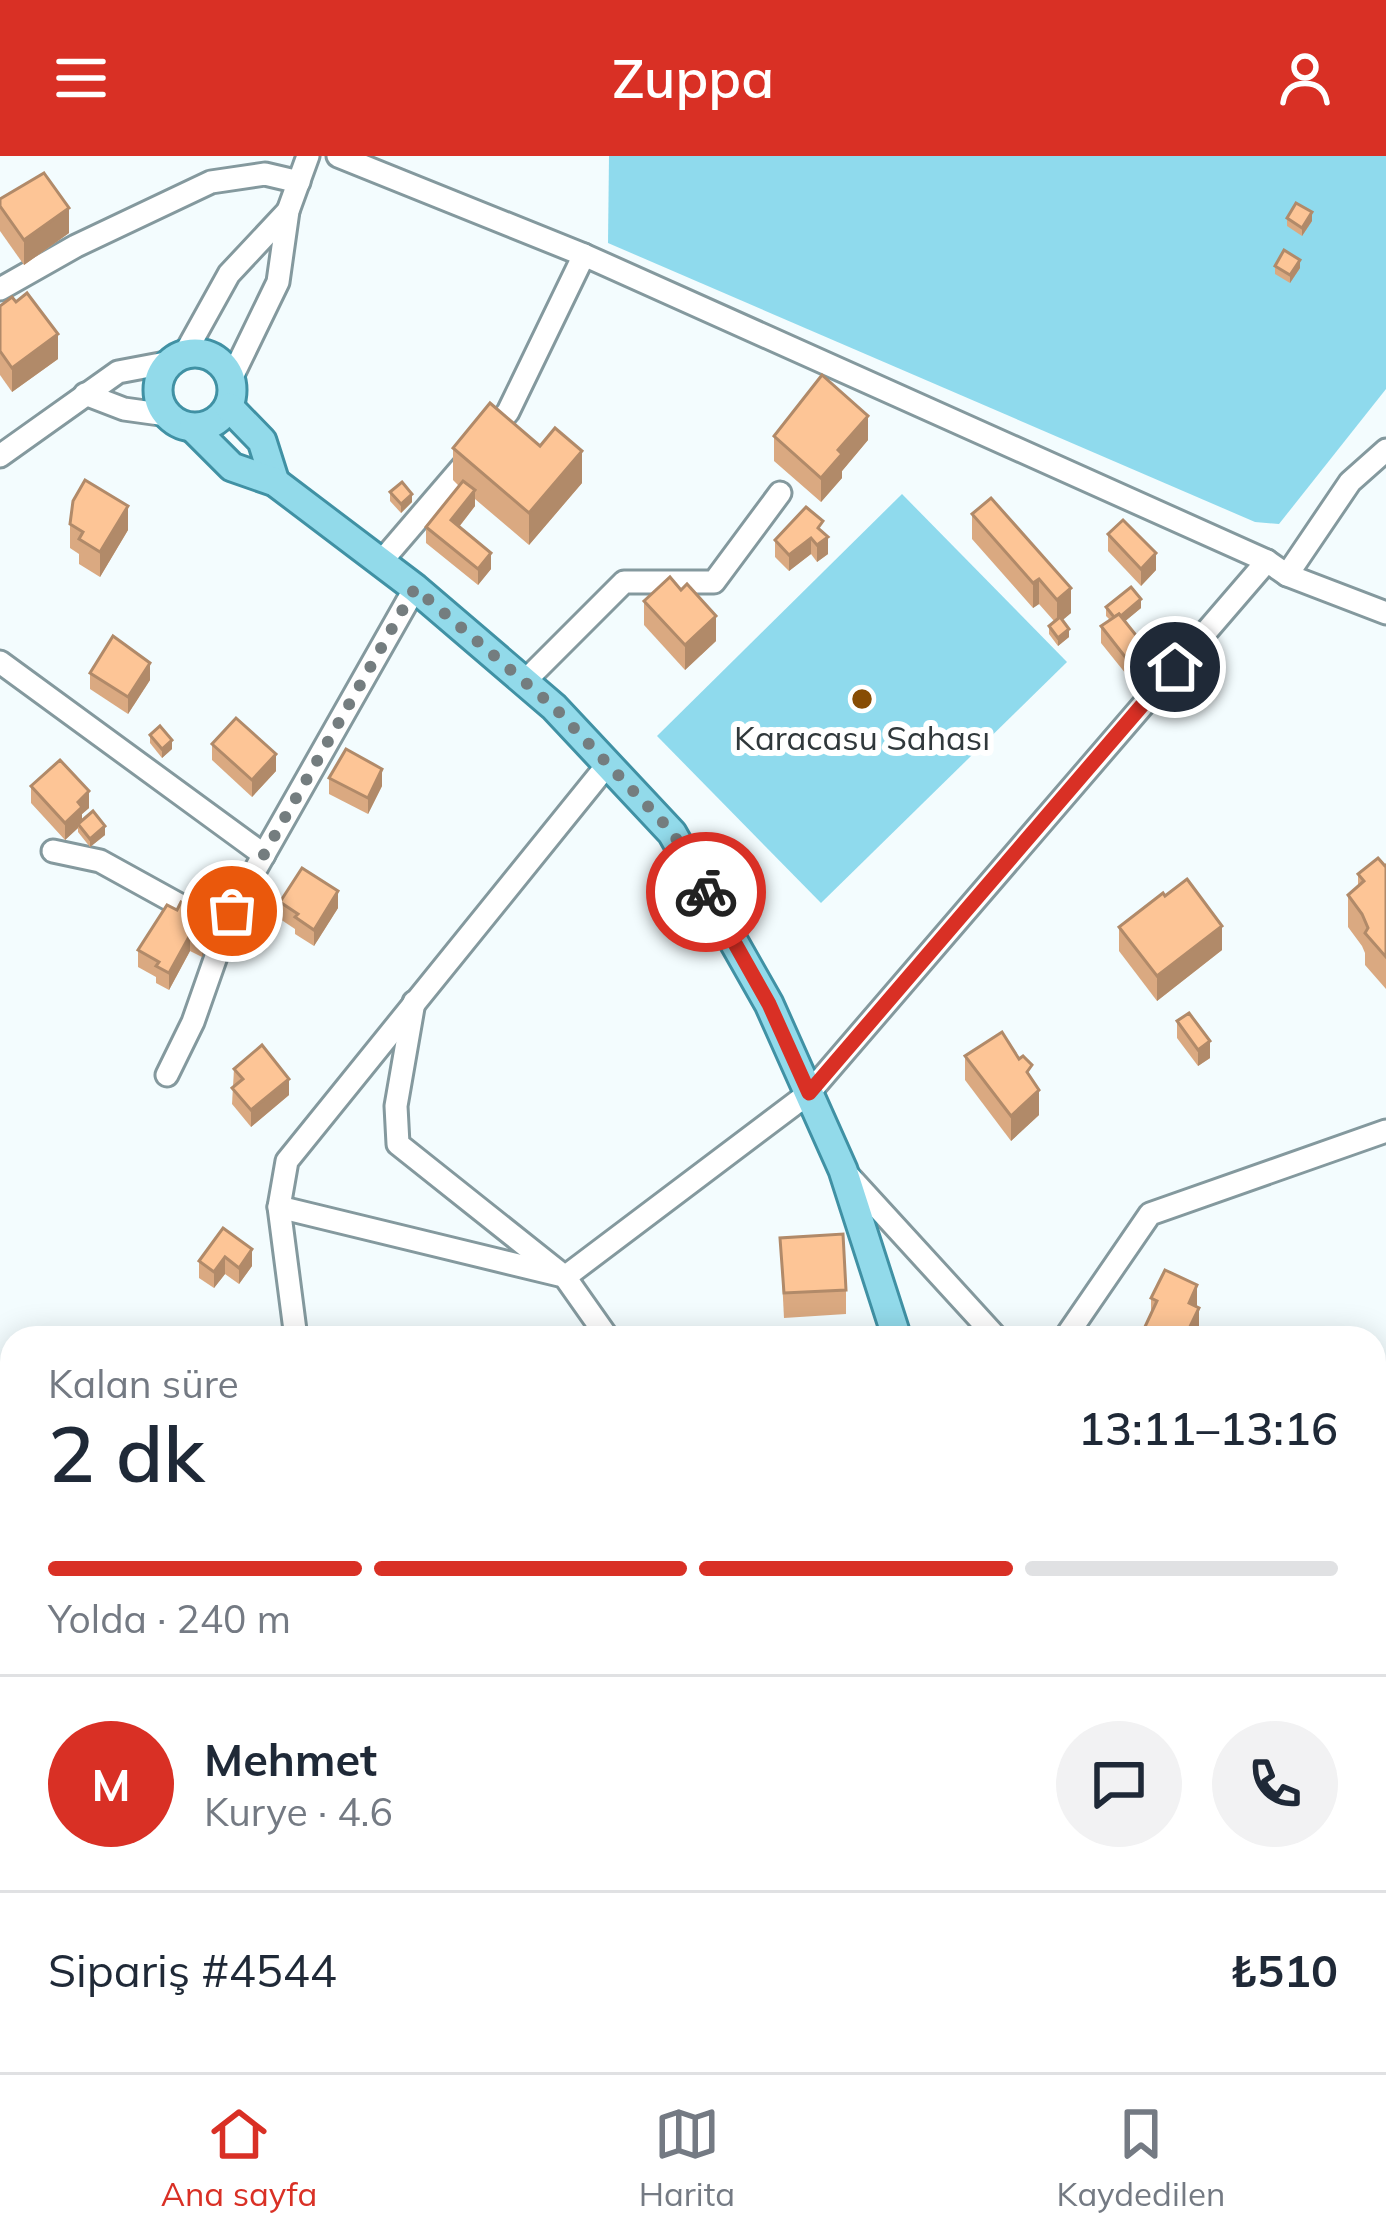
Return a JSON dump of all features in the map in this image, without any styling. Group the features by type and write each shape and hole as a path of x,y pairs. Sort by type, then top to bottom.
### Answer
{"main road":[{"path":"275,482 262,441 230,393 224,366 212,357 177,359 158,387 180,421 232,467 275,482 415,588 524,682 673,833 769,1004 809,1093 843,1170 893,1326"},
{"path":"180,421 220,419 230,393"}],"street":[{"path":"230,393 278,282 288,211 308,156"},
{"path":"338,156 584,255 1287,574 1386,613"},
{"path":"0,289 76,246 211,182 247,174 299,182"},
{"path":"0,456 118,372 177,359 229,274 288,211"},
{"path":"380,563 508,412 584,255"},
{"path":"85,394 124,409 180,421"},
{"path":"1287,574 1350,482 1386,450"},
{"path":"524,682 624,582 714,582 780,494"},
{"path":"566,1277 809,1093 1267,561"},
{"path":"167,1075 193,1022 225,930 263,854 415,588"},
{"path":"0,662 263,854"},
{"path":"294,1326 279,1207 287,1161 608,764"},
{"path":"53,851 100,860 225,930"},
{"path":"414,1000 396,1106 398,1144 566,1277 600,1326"},
{"path":"1073,1326 1150,1214 1386,1131"},
{"path":"843,1170 986,1326"},
{"path":"279,1207 566,1277"}],"shaded area":[{"path":"609,156 1386,156 1386,389 1279,524 1255,522 608,243"},
{"name":"Karacasu Sahası","path":"902,494 1067,662 821,903 657,736"}],"building":[{"path":"44,173 69,208 24,240 0,199"},
{"path":"1296,203 1312,212 1302,228 1287,218"},
{"path":"1284,250 1300,260 1290,275 1275,266"},
{"path":"27,293 58,334 12,368 0,351 0,306"},
{"path":"822,375 868,416 821,478 774,436"},
{"path":"490,403 540,446 555,428 582,451 529,513 453,448"},
{"path":"85,480 128,506 100,552 79,539 83,532 70,524 73,501"},
{"path":"463,481 475,490 451,520 491,553 478,569 426,527"},
{"path":"402,482 412,494 401,504 390,492"},
{"path":"991,498 1071,588 1057,600 1039,579 1033,583 972,514"},
{"path":"806,507 823,521 818,528 828,537 817,545 811,538 789,555 775,540"},
{"path":"1123,520 1156,553 1141,569 1108,534"},
{"path":"670,577 681,590 687,584 716,616 685,645 644,601"},
{"path":"1131,587 1141,599 1114,617 1106,607"},
{"path":"1119,614 1143,644 1126,658 1101,626"},
{"path":"1060,617 1069,629 1058,638 1049,626"},
{"path":"113,636 150,663 128,697 90,673"},
{"path":"236,718 276,754 252,780 212,744"},
{"path":"160,726 172,740 162,749 150,735"},
{"path":"346,749 382,769 368,798 329,778"},
{"path":"60,760 89,791 78,802 82,807 65,823 31,786"},
{"path":"93,811 105,826 90,839 78,824"},
{"path":"1378,858 1386,865 1386,957 1365,933 1368,928 1362,914 1348,895 1364,881 1358,874"},
{"path":"302,868 338,891 314,930 280,902"},
{"path":"1187,879 1222,926 1157,976 1119,927"},
{"path":"181,902 198,911 193,920 207,929 202,941 190,935 169,973 138,950 167,905 177,910"},
{"path":"1189,1013 1210,1041 1198,1050 1177,1021"},
{"path":"1002,1032 1019,1059 1023,1056 1032,1065 1027,1072 1039,1090 1011,1116 965,1056"},
{"path":"262,1045 289,1079 251,1110 232,1088 243,1079 234,1069"},
{"path":"223,1228 252,1249 239,1268 225,1257 214,1272 199,1261"},
{"path":"843,1234 846,1290 784,1293 780,1238"},
{"path":"1165,1270 1197,1285 1189,1303 1199,1308 1190,1326 1145,1326 1157,1301 1151,1298"}],"way so far":[{"path":"232,911 415,588 554,707 673,833 706,892"}],"place":[{"name":"Karacasu Sahası","path":"862,699"}],"route":[{"path":"706,892 769,1004 809,1093 1175,667"}]}
